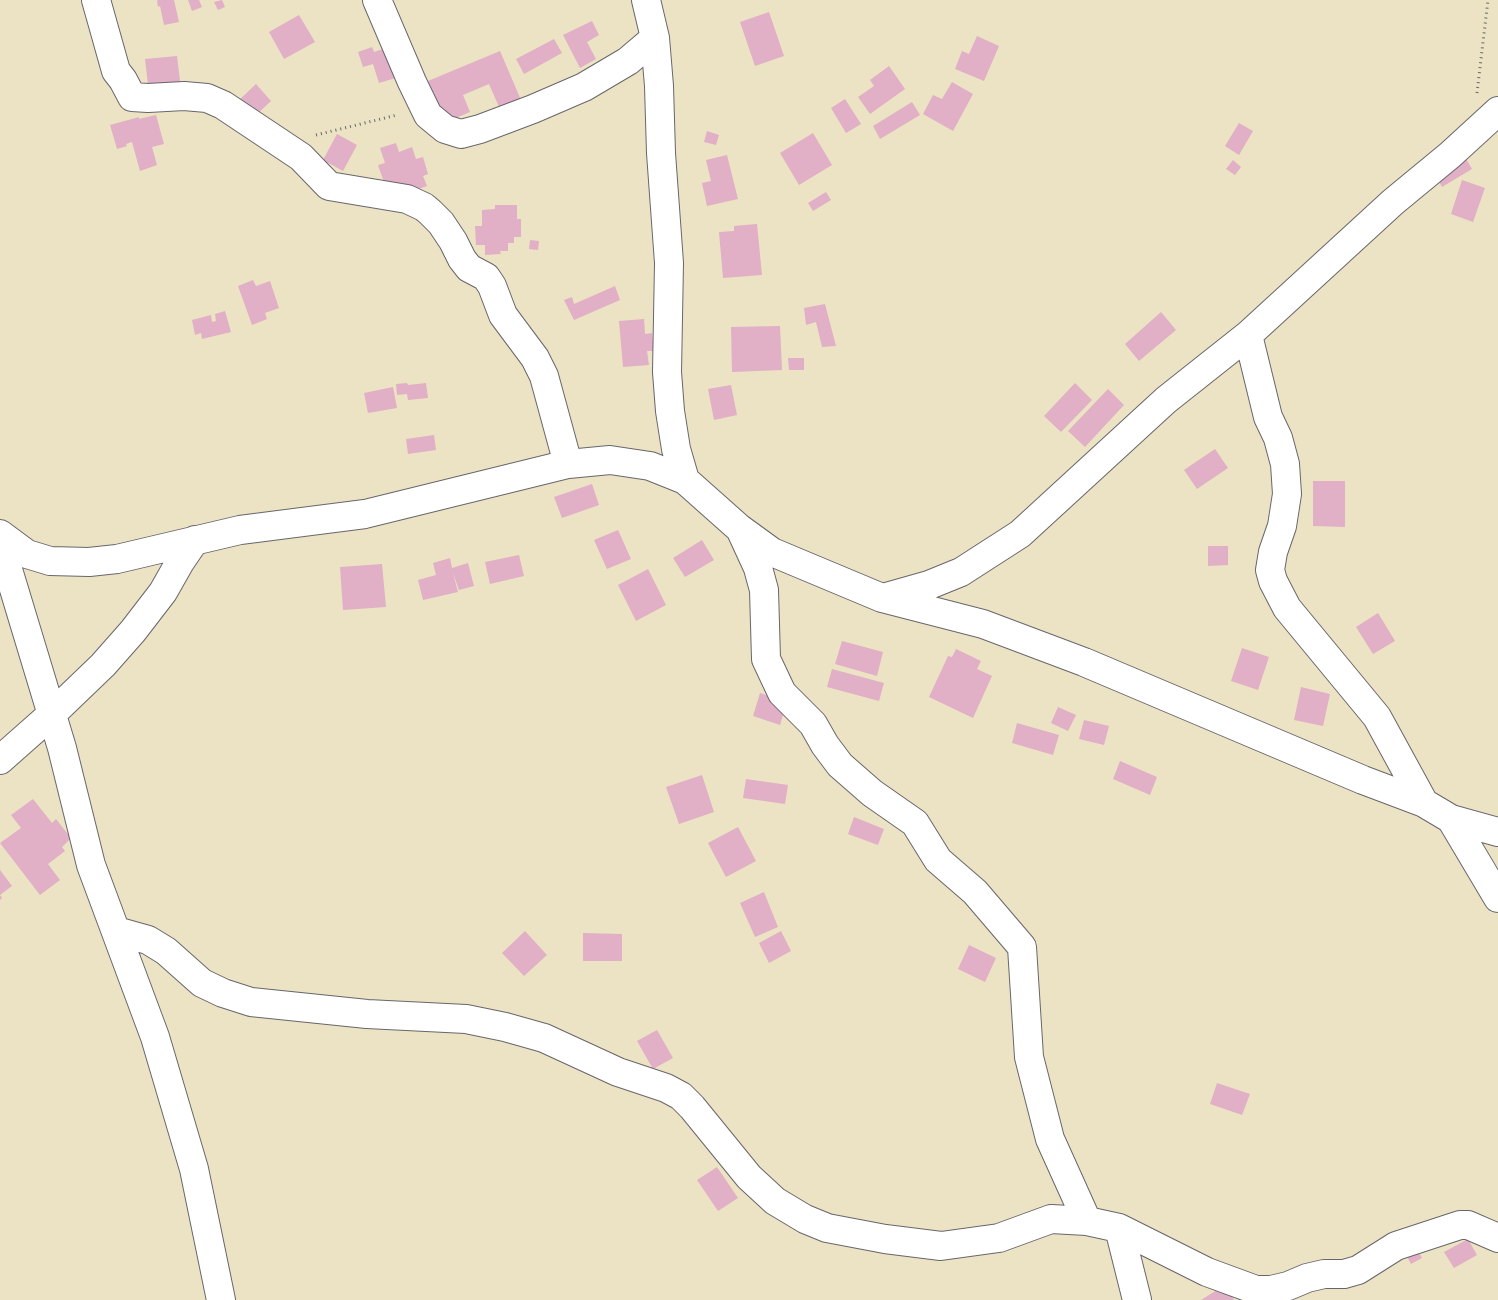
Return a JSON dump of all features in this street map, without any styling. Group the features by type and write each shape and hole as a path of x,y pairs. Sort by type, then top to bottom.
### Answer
{"street":[{"path":"96,0 116,71 132,97 184,96 207,98 223,105 301,157 329,186 407,200 424,207 441,223 462,259 470,268 486,277 502,315 535,358 544,376 568,464"},
{"path":"377,0 428,115 445,129 460,134 480,129 533,109 584,87 628,60 655,38"},
{"path":"646,0 655,38 669,264 668,381 670,411 676,449 685,480"},
{"path":"882,598 929,585 961,572 1020,534 1166,400 1248,335 1394,202 1498,111"},
{"path":"1248,335 1268,417 1278,438 1285,464 1287,494 1282,526 1273,552 1270,570 1273,580 1287,608 1377,717 1424,803"},
{"path":"0,534 26,554 50,560 89,562 117,559 240,530 365,514 568,464 610,460 650,466 685,480 740,528 772,552 882,598 983,624 1056,651 1363,780 1424,803 1451,819 1498,832"},
{"path":"740,528 758,568 764,590 766,658 782,693 814,724 826,746 840,765 872,793 915,823 938,860 975,892 1022,947 1029,1057 1050,1139 1087,1221"},
{"path":"0,760 103,665 133,631 163,592 195,540"},
{"path":"0,543 52,714 91,865 155,1037 194,1169 221,1300"},
{"path":"1451,819 1498,898"},
{"path":"116,931 148,940 166,950 202,983 223,993 251,1002 368,1014 466,1020 544,1038 618,1072 666,1088 681,1096 692,1107 749,1177 775,1201 805,1219 827,1228 885,1239 941,1246 999,1238 1051,1219 1087,1221 1119,1228 1207,1272 1242,1292 1272,1290 1324,1274 1344,1274 1358,1270 1396,1246 1460,1225 1468,1225 1498,1238"},
{"path":"1119,1228 1137,1300"}],"path":[{"path":"1473,133 1488,0"},
{"path":"279,142 396,116 428,115"}],"building":[{"path":"158,0 174,0 179,22 164,25 160,6 158,7"},
{"path":"188,0 199,0 202,7 192,11"},
{"path":"222,0 225,7 218,10 214,2"},
{"path":"769,12 784,56 755,66 740,22"},
{"path":"299,15 315,42 284,59 269,32"},
{"path":"592,21 599,35 587,42 596,59 580,68 563,35"},
{"path":"977,36 999,46 984,81 955,69 962,51 969,54"},
{"path":"554,39 562,53 524,74 516,59"},
{"path":"392,46 402,76 379,83 373,64 363,67 358,52 372,47 374,52"},
{"path":"500,51 524,107 503,116 489,84 463,95 470,112 446,122 428,81"},
{"path":"177,56 181,89 149,93 145,59"},
{"path":"889,66 905,89 870,114 858,97 874,86 870,80"},
{"path":"952,82 973,94 953,131 923,114 933,95 942,99"},
{"path":"256,84 271,101 252,119 236,103"},
{"path":"845,99 861,124 846,133 831,108"},
{"path":"912,102 920,115 880,139 873,126"},
{"path":"156,115 164,144 152,147 157,165 140,171 132,142 126,144 127,146 117,149 110,125 139,117 139,119"},
{"path":"1239,123 1253,131 1239,155 1225,146"},
{"path":"707,131 719,135 716,145 704,142"},
{"path":"813,133 832,165 799,185 780,153"},
{"path":"337,134 357,145 343,171 323,160"},
{"path":"396,143 399,152 412,147 416,159 423,157 428,174 423,176 427,186 398,196 387,191 378,165 385,163 380,148"},
{"path":"1462,152 1472,169 1442,187 1432,169"},
{"path":"727,155 738,199 707,206 702,183 711,181 706,160"},
{"path":"1233,160 1241,167 1235,175 1226,169"},
{"path":"1462,180 1485,188 1473,222 1451,214"},
{"path":"826,192 831,200 813,211 808,203"},
{"path":"495,205 517,205 517,219 521,219 521,237 514,237 514,243 508,243 508,251 500,251 501,254 485,255 485,245 476,245 475,226 482,226 482,210 495,209"},
{"path":"757,224 762,275 723,278 719,232 734,231 734,226"},
{"path":"530,240 539,241 538,250 529,249"},
{"path":"253,280 256,286 270,281 279,308 265,313 267,319 252,325 238,286"},
{"path":"615,286 620,300 574,320 564,300 572,297 574,304"},
{"path":"825,304 836,346 822,347 816,322 806,325 804,308"},
{"path":"225,311 231,332 202,339 201,333 195,335 192,320 211,315 212,322 216,321 215,314"},
{"path":"1161,312 1176,330 1139,361 1125,344"},
{"path":"644,319 645,334 652,333 654,351 647,351 649,365 623,367 619,321"},
{"path":"780,326 782,370 732,372 731,327"},
{"path":"788,358 804,358 804,370 789,370"},
{"path":"407,383 408,385 426,383 428,398 408,400 407,394 397,395 396,384"},
{"path":"1075,383 1092,400 1061,432 1044,416"},
{"path":"731,385 737,415 714,420 708,389"},
{"path":"393,387 397,408 368,413 364,393"},
{"path":"1108,389 1124,405 1085,447 1068,431"},
{"path":"434,435 436,450 408,454 406,439"},
{"path":"1215,449 1228,468 1197,489 1184,470"},
{"path":"1313,481 1345,481 1345,527 1313,526"},
{"path":"592,484 599,505 562,518 554,497"},
{"path":"618,530 631,559 607,569 594,540"},
{"path":"702,540 714,560 685,577 673,558"},
{"path":"1208,546 1228,546 1228,565 1208,566"},
{"path":"519,555 524,576 490,584 485,562"},
{"path":"450,558 452,568 468,563 474,586 459,590 453,573 458,592 423,600 418,580 436,575 433,563"},
{"path":"382,564 386,607 343,610 340,567"},
{"path":"648,569 666,605 636,621 618,585"},
{"path":"1378,613 1395,641 1373,654 1356,627"},
{"path":"842,641 883,652 877,676 835,664"},
{"path":"1242,648 1269,657 1258,690 1231,681"},
{"path":"956,649 981,661 977,669 992,676 973,718 929,697 948,656 952,657"},
{"path":"832,669 884,683 879,701 827,687"},
{"path":"1301,687 1330,694 1323,726 1294,720"},
{"path":"760,693 787,702 780,725 753,716"},
{"path":"1058,707 1076,715 1068,731 1051,723"},
{"path":"1084,720 1109,726 1104,745 1079,739"},
{"path":"1017,723 1059,735 1053,755 1012,743"},
{"path":"1120,761 1157,777 1150,795 1113,779"},
{"path":"702,775 714,812 679,824 666,787"},
{"path":"746,779 788,785 785,804 743,798"},
{"path":"33,799 52,823 56,819 71,838 62,847 65,851 48,864 60,880 40,895 0,843 21,828 11,815"},
{"path":"854,817 884,829 878,845 848,834"},
{"path":"738,827 756,861 726,877 708,843"},
{"path":"0,870 12,886 0,895"},
{"path":"764,892 778,927 755,937 740,903"},
{"path":"525,931 547,955 524,976 502,953"},
{"path":"781,931 791,951 769,963 759,943"},
{"path":"583,933 622,934 622,961 583,961"},
{"path":"969,945 996,958 985,982 958,969"},
{"path":"657,1030 673,1058 653,1069 637,1041"},
{"path":"1217,1083 1250,1094 1242,1115 1210,1104"},
{"path":"717,1167 738,1198 718,1211 697,1180"},
{"path":"1468,1239 1477,1255 1454,1268 1444,1252"},
{"path":"1414,1243 1422,1258 1411,1264 1403,1249"},
{"path":"1225,1285 1234,1300 1201,1300"}]}
